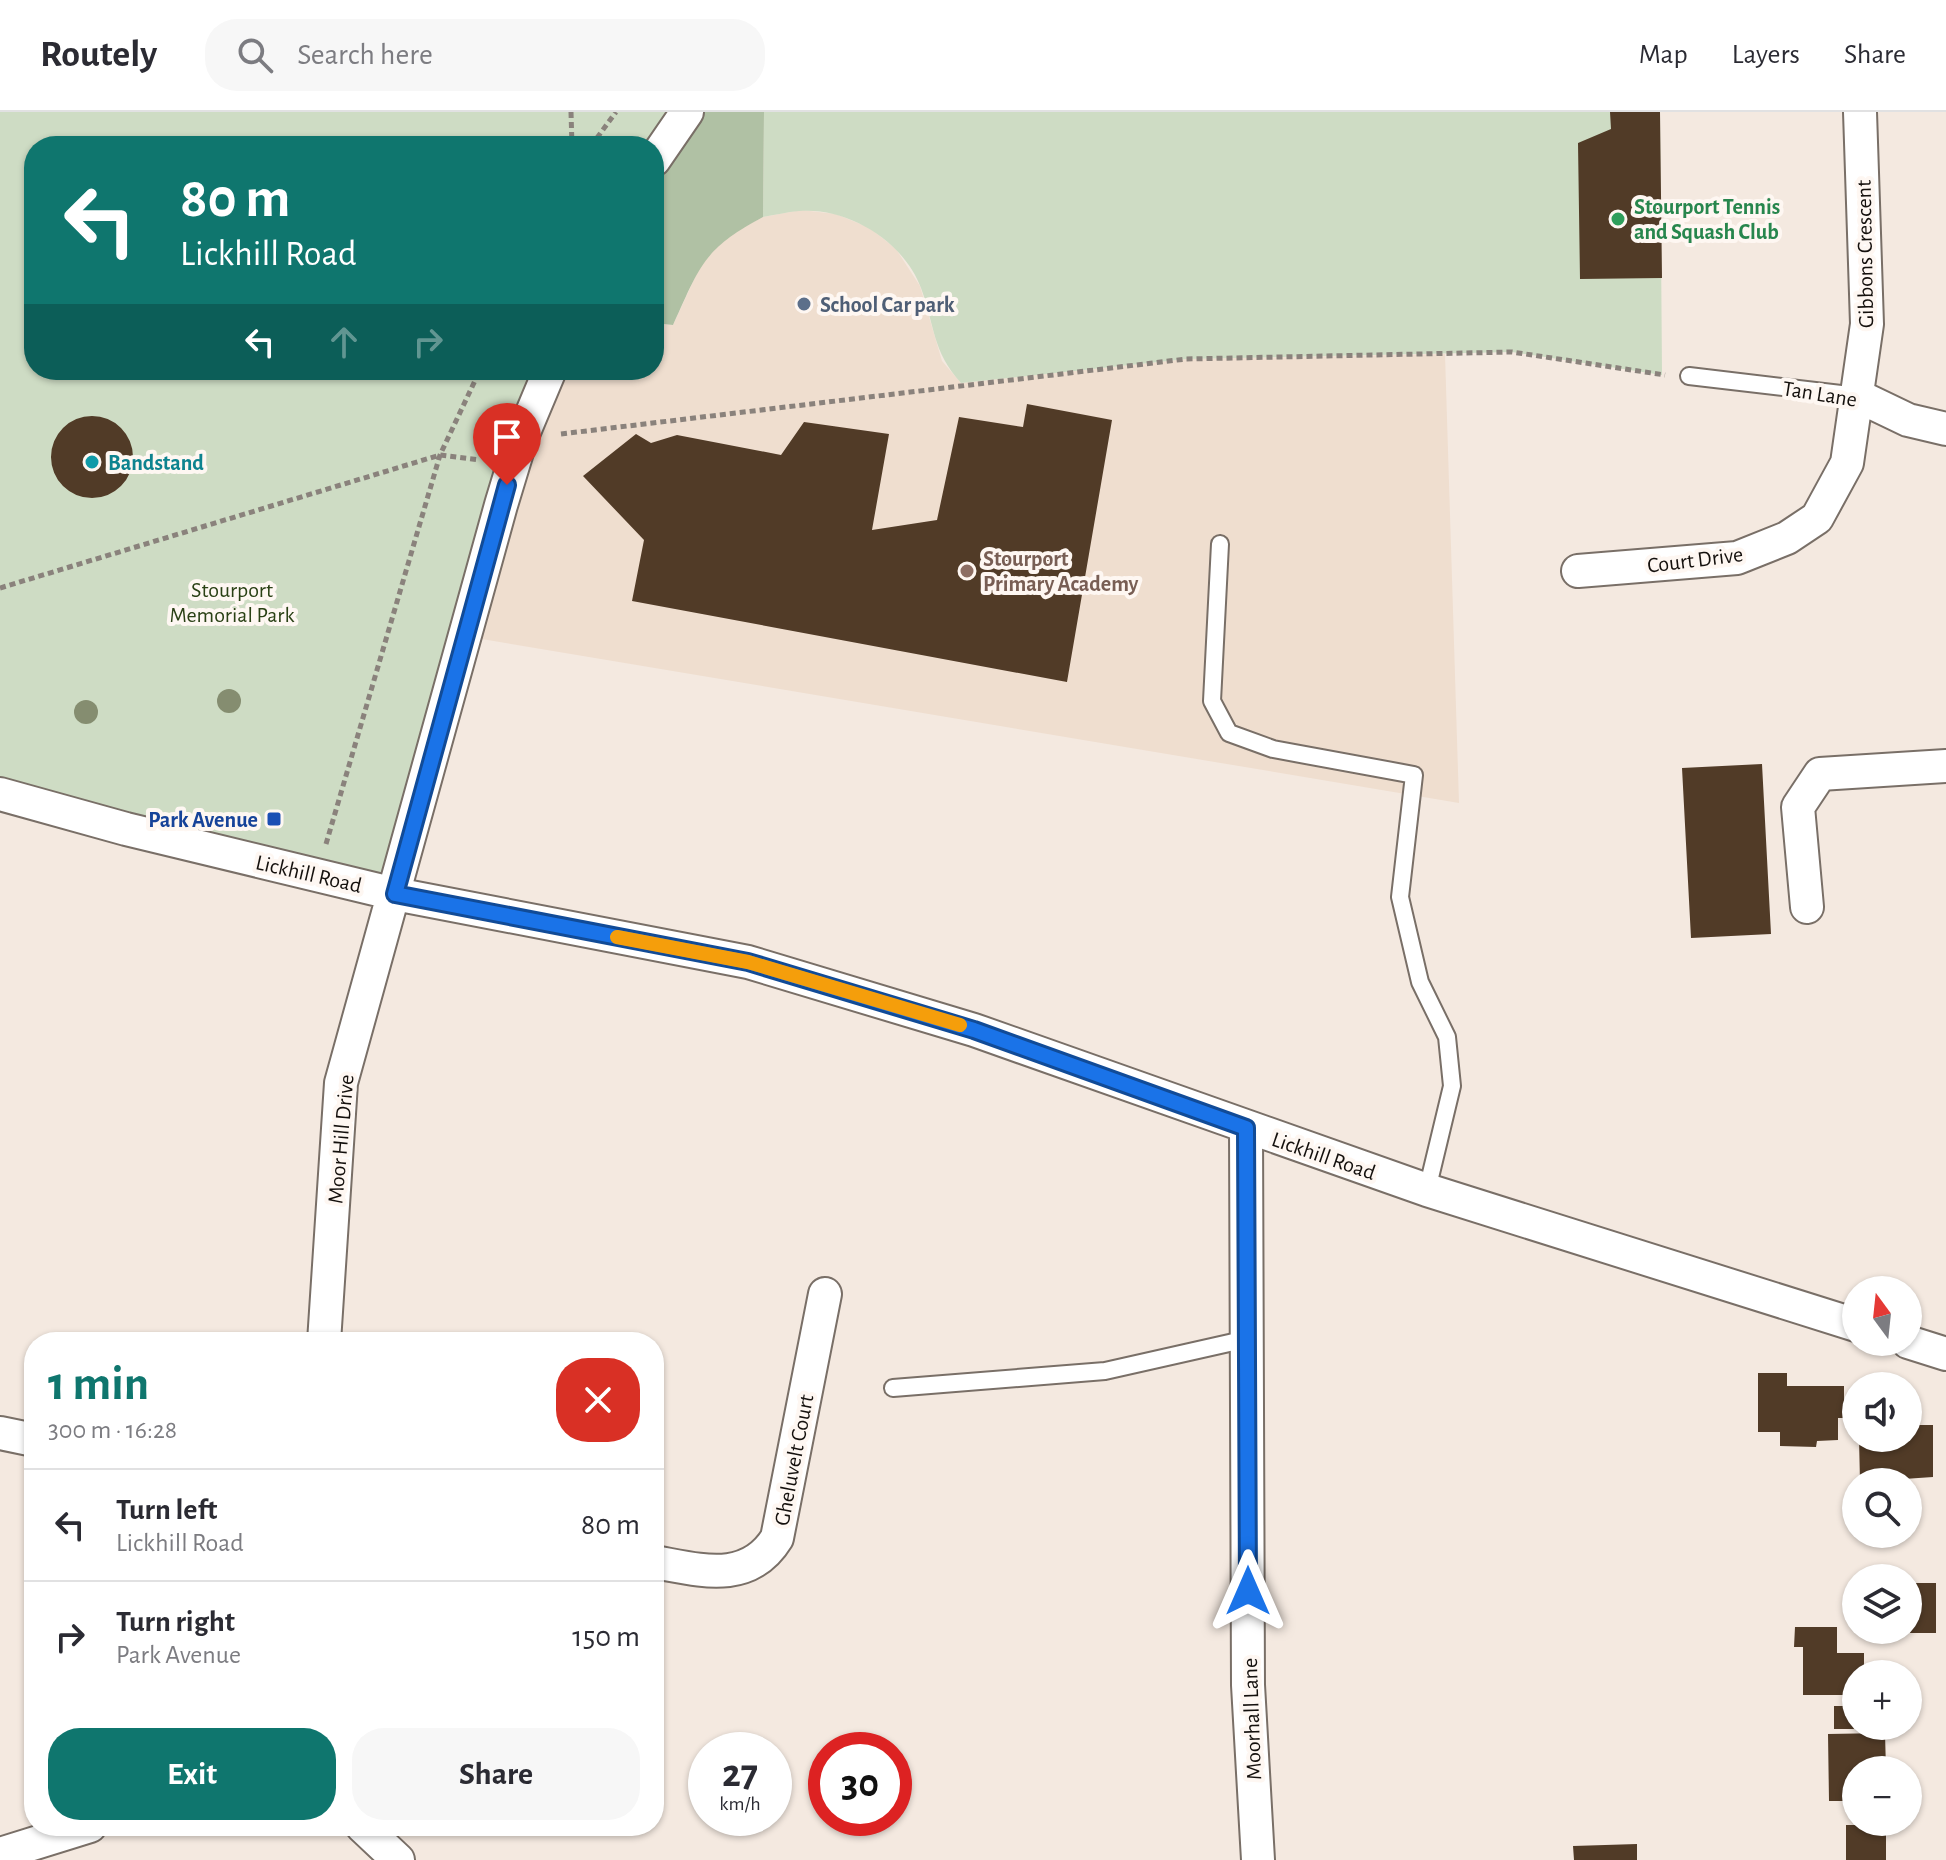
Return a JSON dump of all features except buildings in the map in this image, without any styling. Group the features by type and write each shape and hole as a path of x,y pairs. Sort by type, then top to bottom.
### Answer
{"street":[{"path":"664,145 687,112"},
{"name":"Gibbons Crescent","path":"1858,396 1867,324 1860,112"},
{"path":"395,894 517,452 546,380"},
{"name":"Tan Lane","path":"1858,396 1908,420 1946,429"},
{"name":"Court Drive","path":"1578,571 1737,558 1787,538 1817,518 1842,473 1858,396"},
{"path":"1807,907 1798,807 1820,774 1946,766"},
{"name":"Lickhill Road","path":"0,794 126,829 395,894 748,962 974,1030 1427,1190 1842,1321"},
{"name":"Moor Hill Drive","path":"325,1332 341,1083 395,894"},
{"name":"Moorhall Lane","path":"1246,1128 1248,1685 1258,1860"},
{"name":"Gheluvelt Court","path":"664,1564 714,1573 746,1567 767,1554 777,1538 825,1294"},
{"path":"1922,1346 1946,1354"},
{"path":"0,1433 24,1438"},
{"path":"0,1854 58,1836"},
{"path":"373,1836 398,1860"}],"lane":[{"name":"Tan Lane","path":"1689,376 1858,396"},
{"path":"1220,544 1212,701 1229,733 1273,749 1414,775 1400,897 1420,982 1447,1037 1452,1086 1427,1190"},
{"path":"893,1388 1105,1371 1247,1339"}],"path":[{"path":"571,112 572,136"},
{"path":"598,136 616,112"},
{"path":"0,588 440,455 517,452 961,383 1186,359 1512,352 1689,376"},
{"path":"316,875 440,455 475,380"}],"shaded area":[{"name":"Stourport Primary Academy","path":"801,210 836,214 870,228 896,249 920,286 942,361 961,383 1186,359 1445,354 1459,803 464,636 547,380 664,380 664,324 673,325 703,260 734,232 763,217"}],"green space":[{"name":"Stourport Memorial Park","path":"0,112 687,112 664,136 24,136 24,380 547,380 395,894 0,794"},
{"path":"687,112 764,112 763,217 715,250 698,273 673,325 664,324 664,145"},
{"path":"764,112 1660,112 1662,375 1512,352 1186,359 961,383 939,349 913,271 888,242 855,221 818,211 763,217"}],"slow traffic":[{"path":"617,937 748,962 960,1025"}],"place":[{"name":"Stourport Tennis and Squash Club","path":"1618,219"},
{"name":"School Car park","path":"804,304"},
{"name":"Bandstand","path":"92,462"},
{"name":"Stourport Primary Academy","path":"967,571"},
{"name":"Park Avenue","path":"274,819"}],"route":[{"path":"507,485 395,894 748,962 974,1030 1246,1128 1248,1591"}]}
